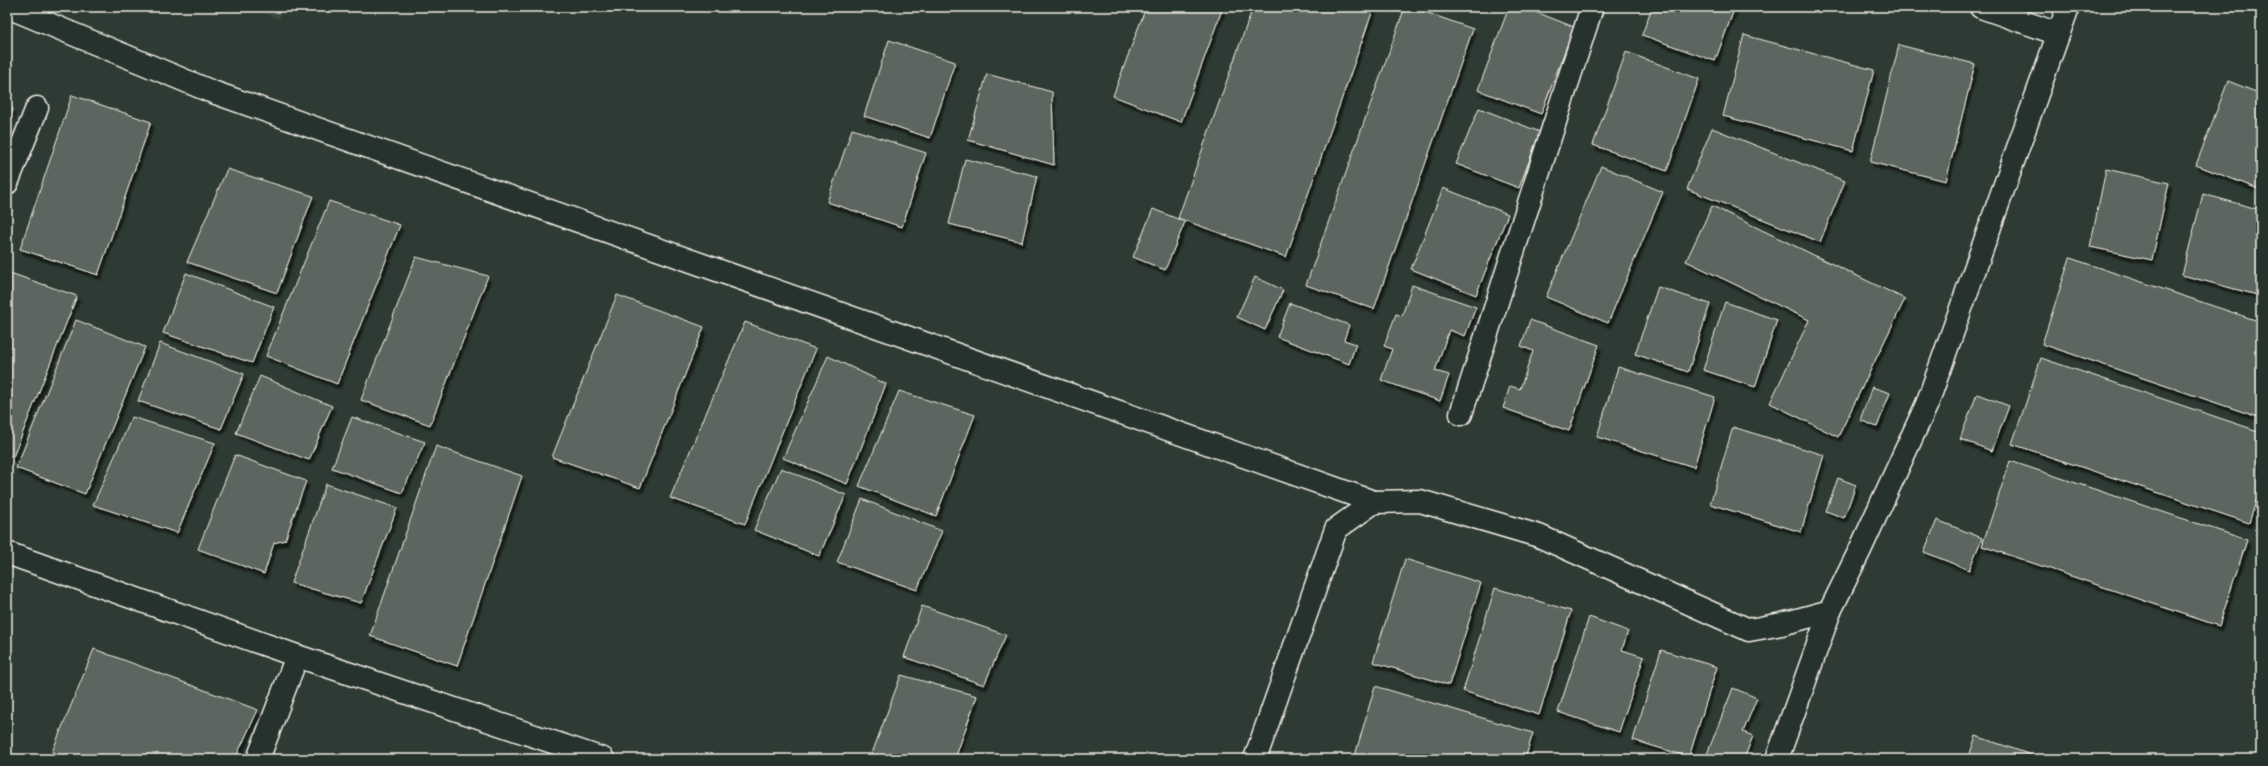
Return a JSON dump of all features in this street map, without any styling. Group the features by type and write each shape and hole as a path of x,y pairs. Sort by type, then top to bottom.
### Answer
{"street":[{"path":"8,7 210,91 1374,502 1420,501 1539,536 1749,630 1782,624 1830,611"},
{"path":"1461,414 1592,7"},
{"path":"1981,7 2058,34"},
{"path":"1777,759 1830,611 1860,550 1927,404 2068,7"},
{"path":"7,183 37,108"},
{"path":"1255,759 1336,529 1374,502"},
{"path":"7,554 297,656 603,759"},
{"path":"258,759 297,656"}],"shaded area":[{"path":"251,7 283,7 279,19"}],"building":[{"path":"1146,7 1223,7 1181,122 1113,96"},
{"path":"1253,7 1374,7 1286,257 1178,218"},
{"path":"1405,7 1411,7 1473,29 1374,309 1306,285"},
{"path":"1509,7 1523,7 1574,27 1541,114 1478,90"},
{"path":"1652,7 1735,7 1715,61 1642,35"},
{"path":"1744,35 1874,70 1853,151 1723,116"},
{"path":"889,40 955,62 930,138 864,116"},
{"path":"1899,45 1975,64 1946,181 1870,162"},
{"path":"1626,52 1699,79 1667,171 1593,145"},
{"path":"987,74 1052,92 1054,165 968,140"},
{"path":"2228,81 2261,94 2261,190 2196,165"},
{"path":"72,95 151,122 98,275 20,249"},
{"path":"7,107 13,109 7,126"},
{"path":"1479,108 1540,132 1519,188 1456,164"},
{"path":"1712,128 1845,181 1820,242 1687,189"},
{"path":"852,129 926,153 902,227 827,202"},
{"path":"965,159 1037,176 1022,242 949,224"},
{"path":"1601,166 1663,192 1608,323 1546,297"},
{"path":"227,169 313,196 277,293 187,262"},
{"path":"2106,169 2169,183 2152,260 2090,247"},
{"path":"1443,188 1508,214 1476,295 1411,269"},
{"path":"2203,194 2261,210 2261,296 2182,275"},
{"path":"329,201 400,225 337,384 266,356"},
{"path":"1712,206 1905,299 1838,437 1770,403 1809,320 1686,261"},
{"path":"1153,209 1185,222 1165,270 1133,257"},
{"path":"416,257 488,276 430,425 361,400"},
{"path":"2070,258 2261,322 2261,418 2042,344"},
{"path":"7,272 77,296 13,457 7,455"},
{"path":"186,273 274,307 252,363 163,333"},
{"path":"1255,277 1283,290 1265,330 1237,317"},
{"path":"1412,285 1476,307 1465,336 1449,330 1435,371 1449,375 1440,401 1381,380 1392,349 1384,346 1396,314 1402,316"},
{"path":"1658,287 1710,304 1688,372 1635,354"},
{"path":"617,295 704,327 640,488 552,457"},
{"path":"1725,302 1777,320 1755,387 1703,370"},
{"path":"1290,303 1349,325 1344,340 1356,344 1349,364 1277,337"},
{"path":"76,320 145,347 85,494 16,468"},
{"path":"1530,320 1599,345 1569,431 1503,408 1510,386 1520,389 1533,351 1521,346"},
{"path":"745,322 816,349 745,524 670,498"},
{"path":"160,343 244,374 221,429 138,401"},
{"path":"828,356 886,384 847,484 783,458"},
{"path":"2041,358 2261,432 2261,486 2249,523 2012,444"},
{"path":"1618,367 1715,397 1694,467 1597,437"},
{"path":"260,376 332,406 309,460 236,433"},
{"path":"1872,387 1890,393 1877,427 1860,420"},
{"path":"899,391 975,415 936,516 859,486"},
{"path":"1977,394 2009,406 1992,451 1960,439"},
{"path":"132,417 215,443 177,533 93,505"},
{"path":"352,417 425,442 402,493 332,468"},
{"path":"1733,427 1824,455 1801,532 1710,504"},
{"path":"436,446 522,476 457,666 370,636"},
{"path":"235,455 306,481 285,540 274,543 264,574 198,549"},
{"path":"2010,461 2247,540 2219,626 1982,546"},
{"path":"781,468 846,495 819,556 754,530"},
{"path":"1838,478 1856,485 1844,518 1826,511"},
{"path":"326,484 397,508 361,603 291,583"},
{"path":"862,499 942,531 917,590 837,562"},
{"path":"1937,520 1982,538 1969,570 1924,552"},
{"path":"1405,559 1481,583 1449,685 1373,662"},
{"path":"1495,588 1571,611 1539,715 1463,691"},
{"path":"922,606 1006,635 984,685 904,657"},
{"path":"1589,617 1628,631 1622,650 1644,657 1619,732 1558,712"},
{"path":"94,649 258,710 235,759 71,759 52,752"},
{"path":"1661,650 1717,667 1689,757 1633,740"},
{"path":"901,675 977,696 955,759 870,759"},
{"path":"1375,686 1533,733 1525,759 1354,759"},
{"path":"1733,688 1757,698 1743,732 1753,736 1744,759 1705,759"},
{"path":"1976,736 2043,759 1968,759"}]}
